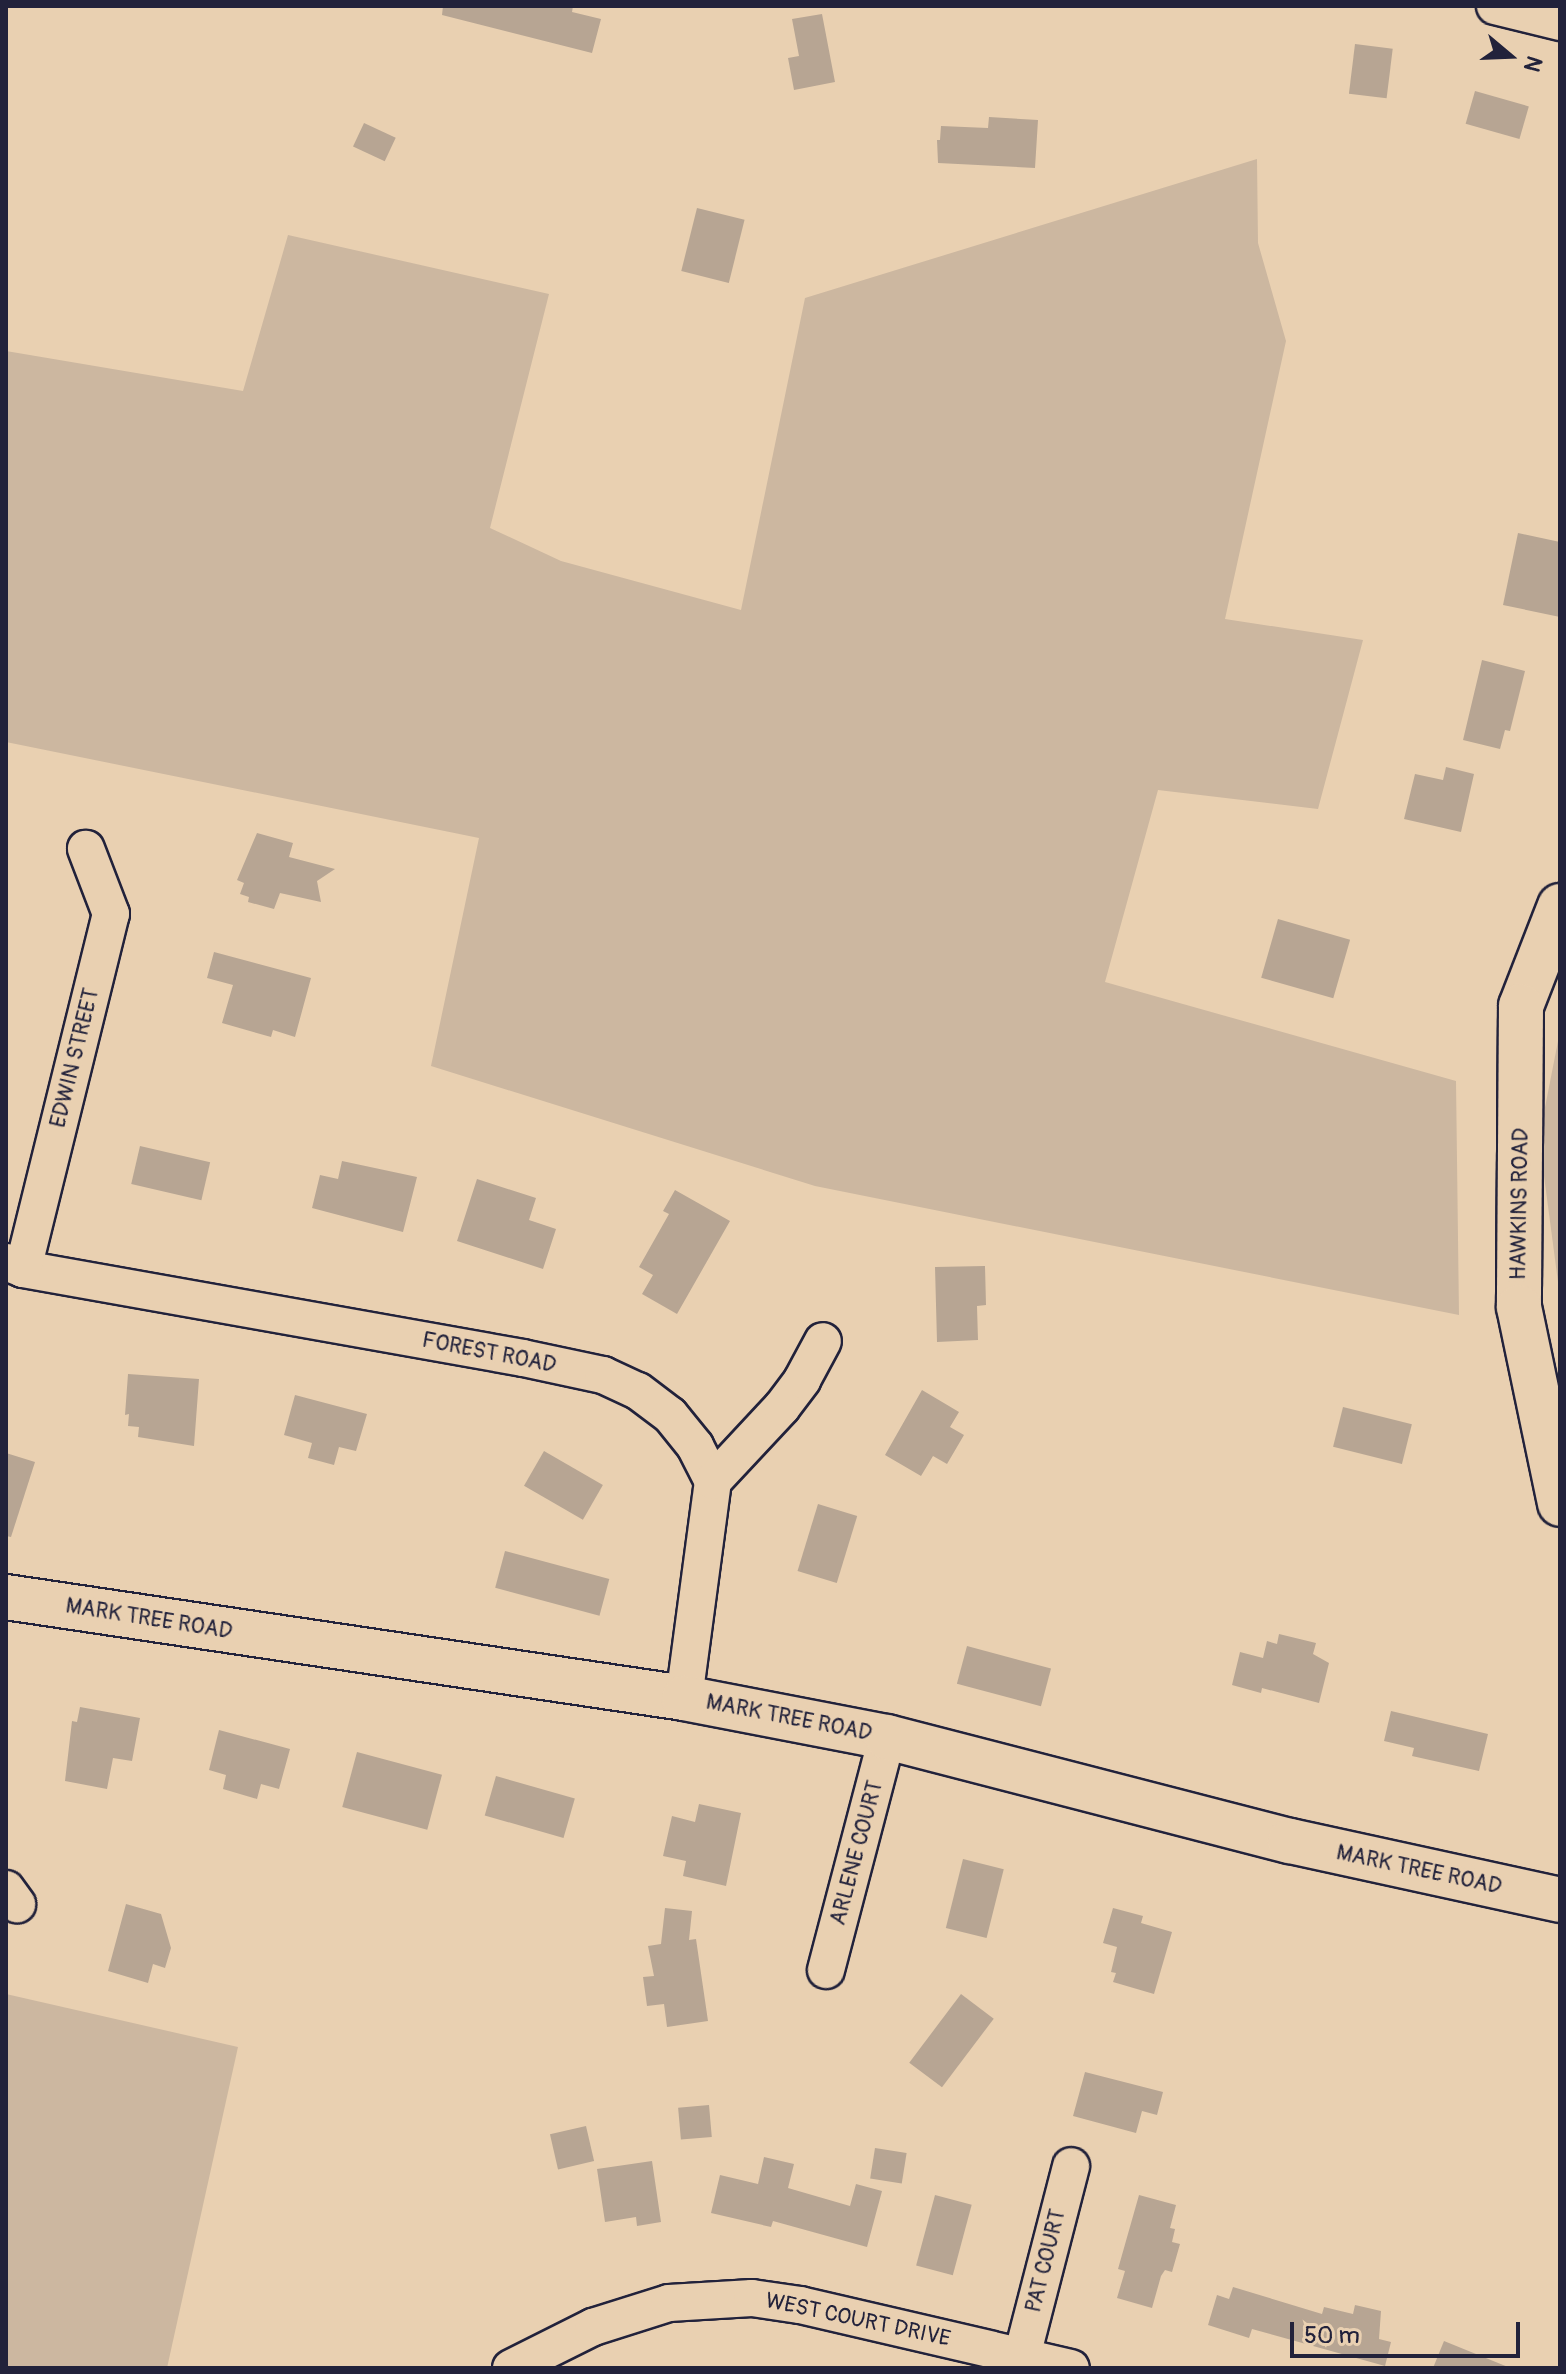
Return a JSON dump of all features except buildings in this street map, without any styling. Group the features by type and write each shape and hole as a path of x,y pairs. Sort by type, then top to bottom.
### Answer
{"street":[{"path":"1495,6 1560,22"},
{"name":"EDWIN STREET","path":"14,1266 111,914 86,849"},
{"name":"HAWKINS ROAD","path":"1560,906 1521,1006 1519,1307 1560,1504"},
{"name":"FOREST ROAD","path":"14,1266 603,1375 638,1391 670,1415 695,1446 713,1481"},
{"path":"684,1698 713,1481 782,1407 802,1380 823,1341"},
{"name":"MARK TREE ROAD","path":"6,1597 684,1698 887,1737 1290,1841 1560,1900"},
{"name":"ARLENE COURT","path":"826,1970 887,1737"},
{"name":"PAT COURT","path":"1022,2356 1071,2166"},
{"name":"WEST COURT DRIVE","path":"511,2368 593,2327 669,2303 714,2298 752,2298 800,2305 1071,2368"}],"shaded area":[{"path":"1257,159 1258,243 1286,341 1225,619 1363,640 1318,809 1158,790 1105,982 1456,1081 1459,1315 815,1186 431,1066 479,838 6,742 6,351 243,391 288,235 549,294 490,528 561,561 741,610 805,298"},
{"path":"1560,1031 1560,1297 1539,1138"},
{"path":"6,1994 238,2047 167,2368 6,2368"}]}
